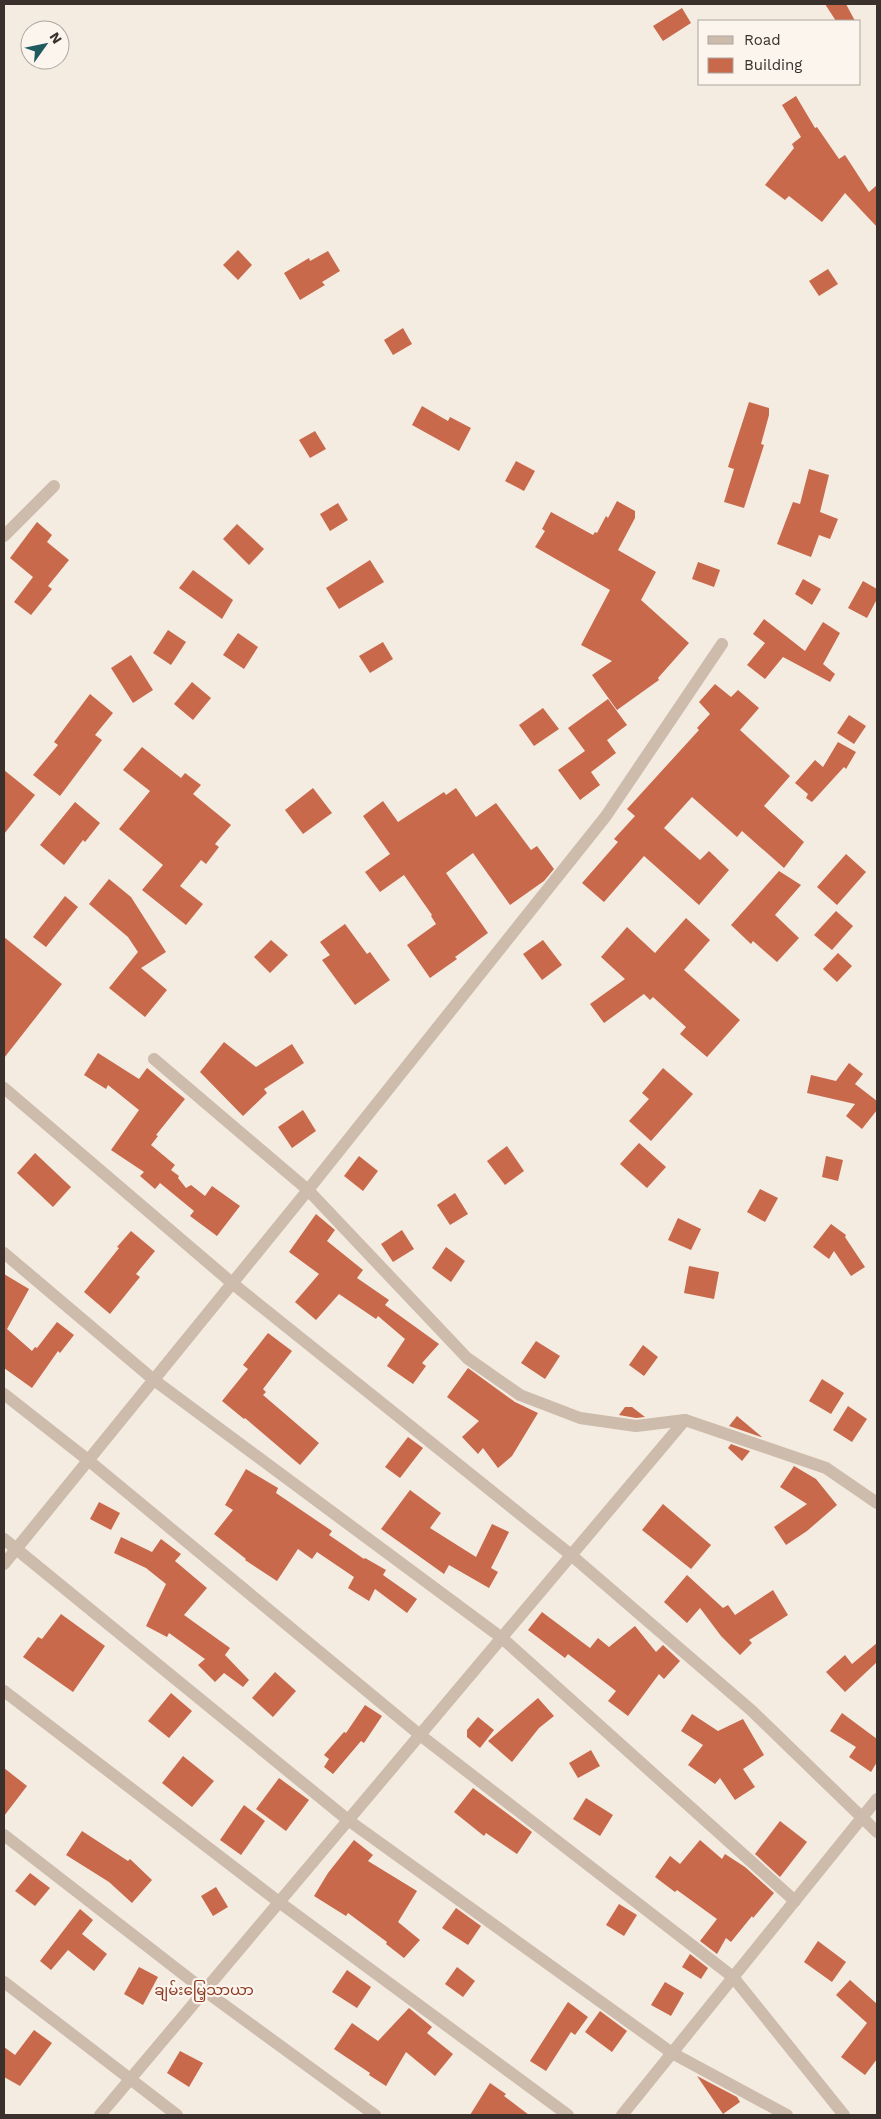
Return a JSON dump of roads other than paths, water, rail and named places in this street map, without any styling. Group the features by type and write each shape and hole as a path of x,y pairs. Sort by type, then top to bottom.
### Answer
{"street":[{"path":"4,536 54,486"},
{"path":"4,1564 308,1190 606,816 722,644"},
{"path":"154,1059 308,1190 468,1358 520,1396 580,1418 636,1426 685,1420 826,1468 877,1503"},
{"path":"4,1088 232,1283 571,1555 751,1710 877,1832"},
{"path":"4,1254 154,1380 502,1638 795,1900"},
{"path":"4,1394 88,1460 420,1734 733,1977 844,2115"},
{"path":"100,2115 685,1420"},
{"path":"4,1539 348,1820 672,2053 787,2115"},
{"path":"4,1691 280,1902 568,2115"},
{"path":"622,2115 877,1799"},
{"path":"4,1835 205,1990 375,2115"},
{"path":"4,1982 177,2115"}],"district":[{"name":"ချမ်းမြေ့သာယာ","path":"204,1990"}]}
